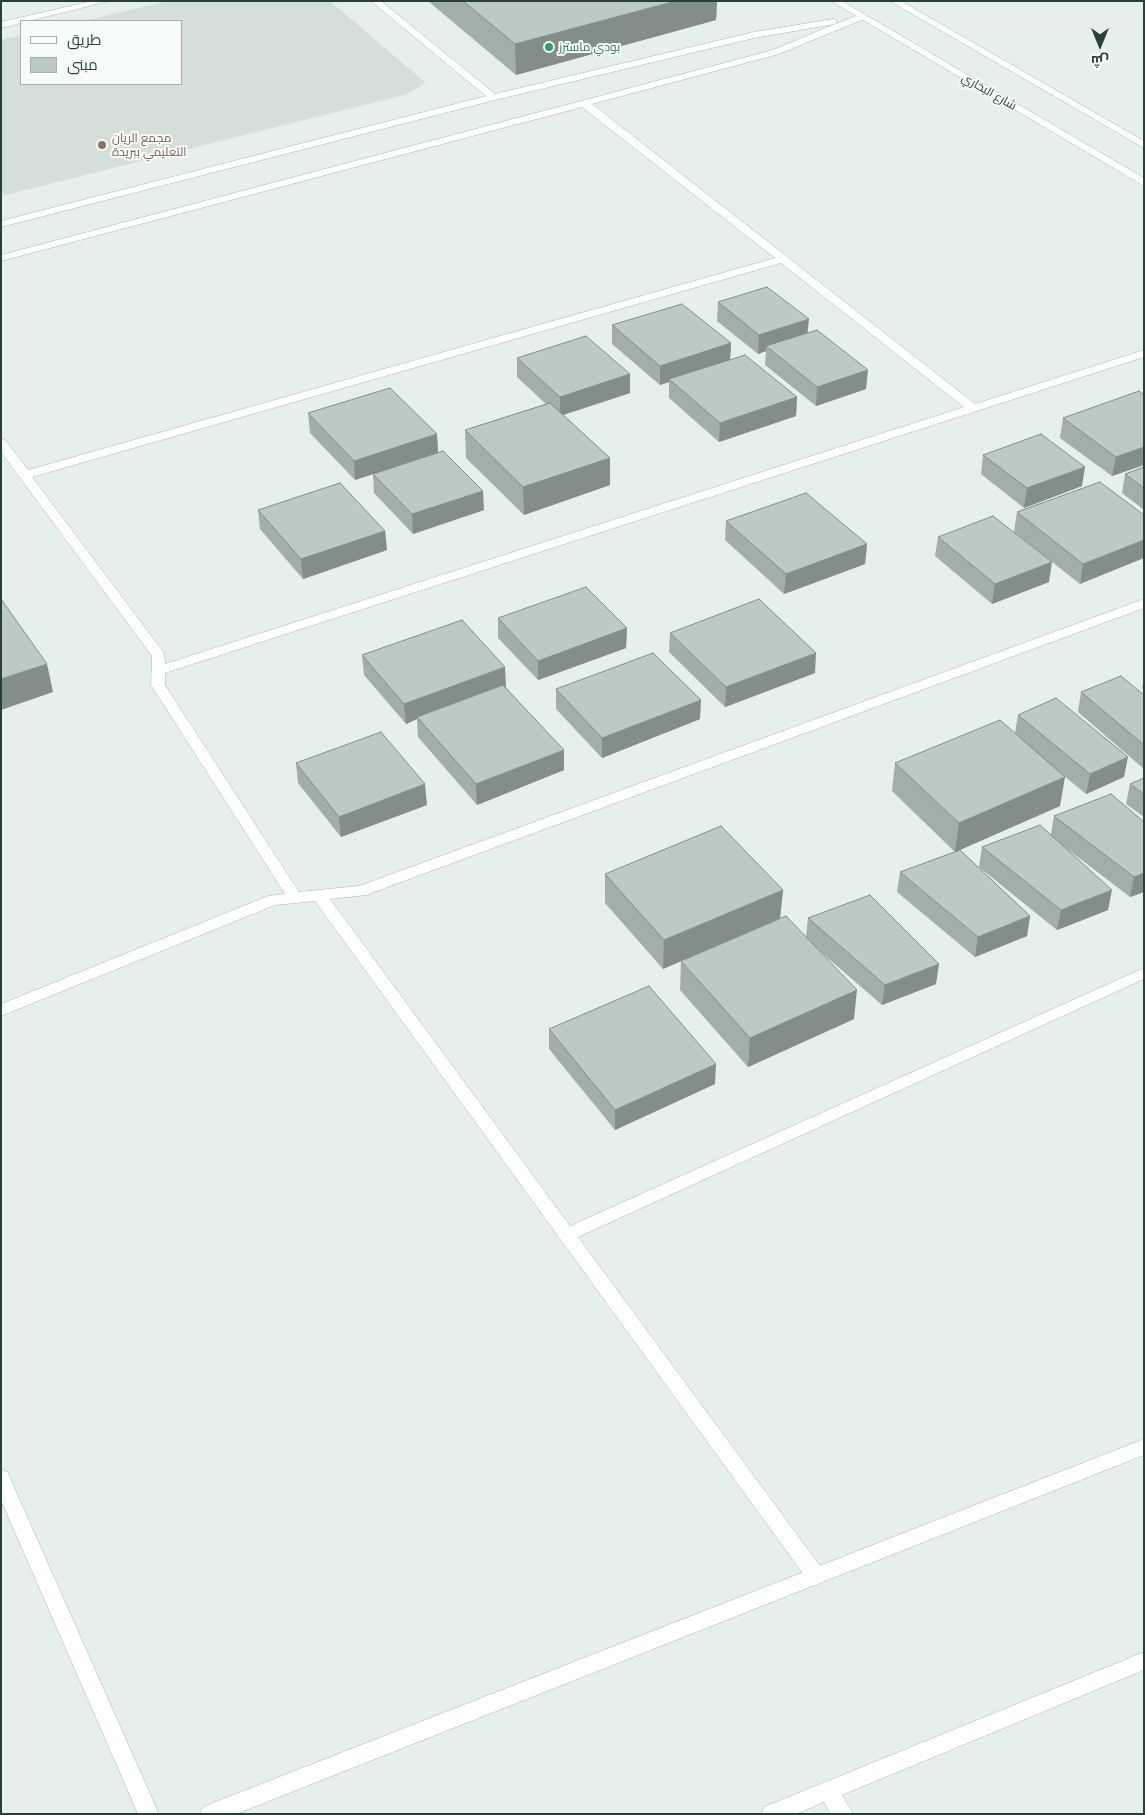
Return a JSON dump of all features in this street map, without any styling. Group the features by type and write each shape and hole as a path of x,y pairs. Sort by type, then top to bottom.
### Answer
{"street":[{"path":"23,20 105,1"},
{"path":"375,1 494,97"},
{"name":"شارع البخاري","path":"834,1 1144,183"},
{"path":"894,1 1144,145"},
{"path":"1,224 494,97 754,35 861,17"},
{"path":"1,258 776,52 861,17"},
{"path":"1,25 20,21"},
{"path":"584,103 972,408"},
{"path":"25,475 783,259"},
{"path":"158,671 1144,353"},
{"path":"1,443 158,656 158,685 295,897"},
{"path":"1,1010 273,900 361,891 1144,603"},
{"path":"320,895 816,1576"},
{"path":"568,1235 1144,973"},
{"path":"210,1814 1144,1447"},
{"path":"1,1478 149,1814"},
{"path":"772,1814 1144,1661"},
{"path":"828,1791 843,1814"}],"shaded area":[{"name":"مجمع الريان التعليمي ببريدة","path":"168,1 330,1 426,83 404,95 1,196 1,40 20,35 20,85 182,85 182,20 86,20"}],"building":[{"path":"463,1 676,1 515,44"},
{"path":"767,287 809,319 759,335 718,302"},
{"path":"682,304 731,343 660,366 612,325"},
{"path":"817,330 868,370 817,387 766,346"},
{"path":"586,336 630,374 560,397 517,358"},
{"path":"745,355 797,397 720,423 669,379"},
{"path":"390,388 437,434 354,461 308,413"},
{"path":"1139,391 1144,395 1144,447 1116,457 1063,418"},
{"path":"550,403 610,458 523,487 465,430"},
{"path":"1041,434 1085,467 1027,488 983,455"},
{"path":"443,451 483,491 412,514 373,474"},
{"path":"1144,467 1144,488 1125,474"},
{"path":"1100,482 1144,515 1144,540 1083,564 1017,512"},
{"path":"340,483 385,531 301,559 258,510"},
{"path":"806,493 867,544 786,574 726,521"},
{"path":"993,516 1052,562 995,584 938,537"},
{"path":"586,587 627,628 538,661 498,618"},
{"path":"1,599 47,664 1,679"},
{"path":"759,599 816,653 726,687 670,633"},
{"path":"462,620 505,667 404,704 362,655"},
{"path":"653,653 701,700 602,738 556,689"},
{"path":"1121,676 1144,695 1144,745 1081,692"},
{"path":"503,685 564,750 476,784 417,717"},
{"path":"1056,698 1128,757 1090,774 1018,715"},
{"path":"1000,720 1065,777 959,823 895,763"},
{"path":"381,732 425,784 339,817 296,763"},
{"path":"1144,778 1144,794 1130,784"},
{"path":"1111,794 1144,822 1144,873 1134,877 1054,816"},
{"path":"1040,825 1112,890 1061,910 982,847"},
{"path":"721,826 783,890 664,940 605,874"},
{"path":"960,850 1030,916 978,937 900,872"},
{"path":"870,895 939,964 885,985 808,918"},
{"path":"786,916 857,990 750,1038 681,961"},
{"path":"649,986 716,1064 615,1110 549,1029"}],"place":[{"name":"بودي ماسترز","path":"549,47"},
{"name":"مجمع الريان التعليمي ببريدة","path":"102,145"}]}
